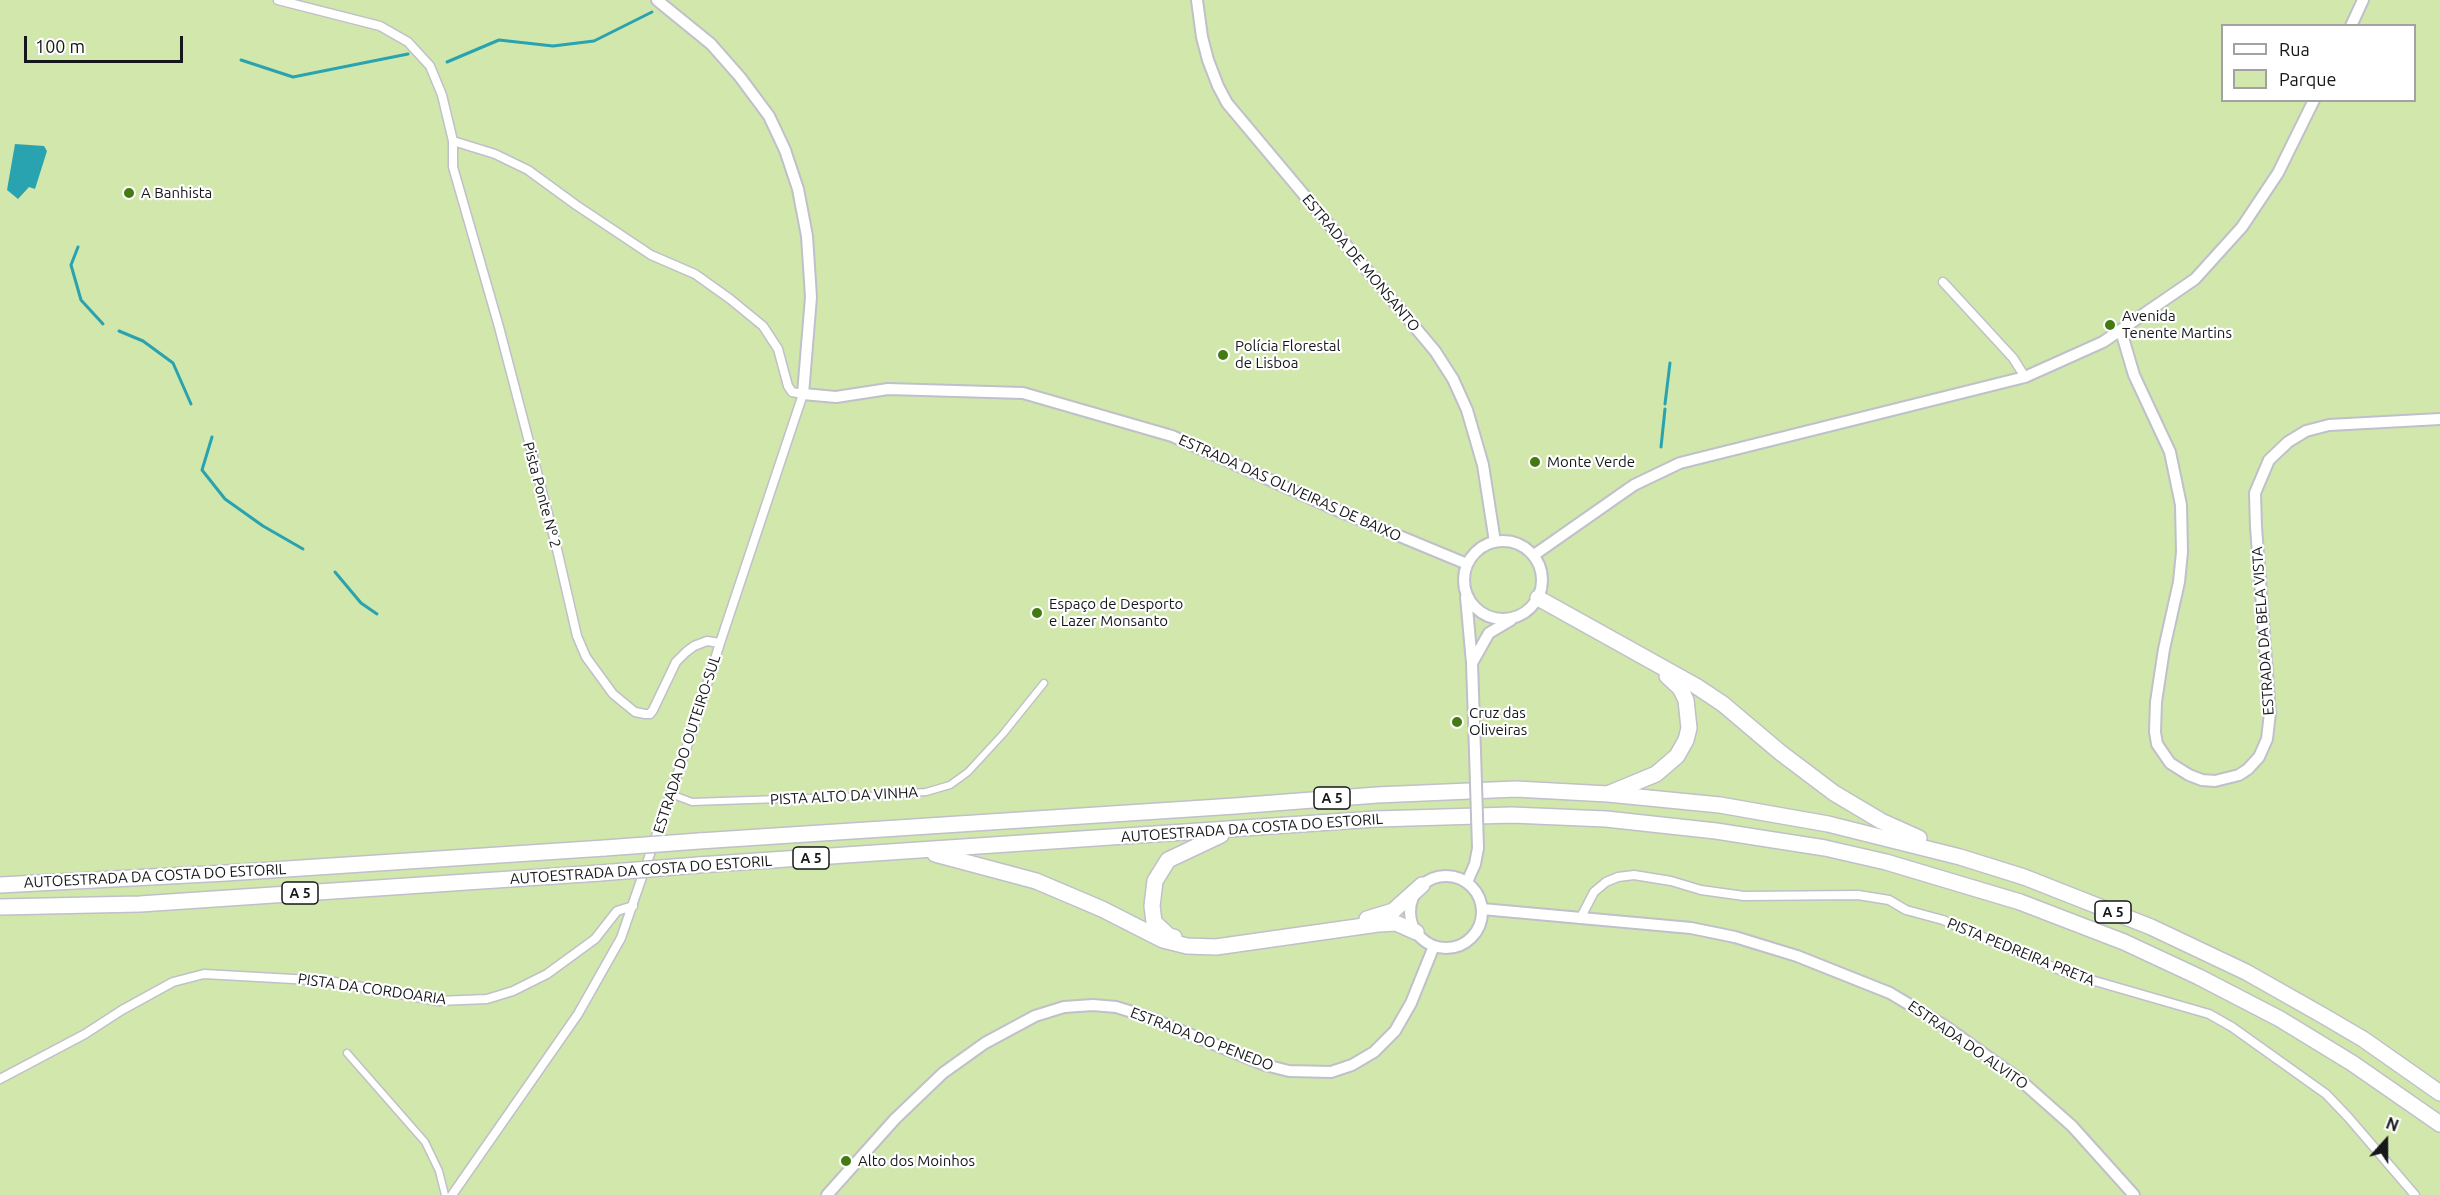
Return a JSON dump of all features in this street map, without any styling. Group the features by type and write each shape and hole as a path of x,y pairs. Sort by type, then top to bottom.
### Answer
{"highway":[{"path":"1538,598 1696,686 1723,704 1781,753 1834,793 1881,821 1960,857"},
{"path":"1608,794 1656,774 1677,756 1686,740 1689,728 1686,700 1680,688 1657,665"},
{"name":"AUTOESTRADA DA COSTA DO ESTORIL","path":"0,885 204,875 1377,795 1516,789 1608,794 1720,805 1828,824 1960,857 2024,877 2151,927 2208,953 2330,1019 2440,1093"},
{"name":"AUTOESTRADA DA COSTA DO ESTORIL","path":"0,908 140,904 1376,819 1512,815 1606,819 1716,831 1825,848 1956,881 2047,912 2178,967 2253,1005 2326,1046 2440,1124"},
{"path":"1234,830 1168,860 1155,881 1152,906 1154,922 1169,936 1188,941 1216,942 1373,918 1393,911 1422,885"},
{"path":"923,851 1036,881 1102,909 1163,940 1187,946 1216,947 1378,924 1396,923 1416,932"}],"street":[{"path":"278,0 380,26 408,42 430,66 442,94 453,141 495,154 528,170 651,255 695,274 722,293 763,326 778,349 788,386 792,392 803,394 811,297 807,236 798,189 785,150 769,116 740,77 711,44 657,0"},
{"name":"ESTRADA DE MONSANTO","path":"1197,0 1208,60 1227,103 1435,351 1453,379 1467,410 1483,465 1495,542"},
{"path":"2352,24 2363,0"},
{"path":"1534,555 1634,485 1680,463 2025,377 2070,358 2121,331 2195,279 2242,227 2278,173 2313,102"},
{"name":"Pista Ponte Nº 2","path":"453,141 453,167 499,327 556,545 577,636 586,657 618,700 635,712 650,714 676,662 694,646 707,641 720,643"},
{"path":"1943,282 2013,358 2025,377"},
{"name":"ESTRADA DA BELA VISTA","path":"2121,331 2134,375 2170,452 2181,505 2182,552 2179,582 2157,692 2155,732 2157,744 2170,763 2189,776 2215,781 2239,775 2248,769 2264,749 2270,726 2255,494 2269,460 2288,442 2306,431 2329,425 2440,419"},
{"name":"ESTRADA DAS OLIVEIRAS DE BAIXO","path":"803,394 836,397 888,389 1023,393 1172,436 1339,512 1467,564"},
{"name":"ESTRADA DO OUTEIRO-SUL","path":"452,1195 594,988 621,938 803,394"},
{"path":"1467,882 1475,864 1478,848 1472,663 1464,585 1467,564 1481,547 1495,542 1516,543 1534,555 1543,576 1538,598 1529,610 1489,633 1472,663"},
{"path":"1464,585 1467,595 1479,610 1496,619 1516,617"},
{"name":"PISTA ALTO DA VINHA","path":"671,794 692,802 869,796 926,792 950,786 968,772 1044,683"},
{"name":"PISTA PEDREIRA PRETA","path":"1580,919 1594,892 1606,882 1618,877 1634,875 1671,881 1701,890 1744,896 1848,895 1889,900 1906,910 1943,920 2067,974 2209,1014 2232,1027 2326,1094 2415,1195"},
{"path":"1440,876 1455,877 1467,882 1479,897 1482,909 1481,923 1468,941 1448,948 1434,946 1416,932 1411,918 1411,904 1422,885 1440,876"},
{"name":"PISTA DA CORDOARIA","path":"0,1079 85,1034 122,1010 173,982 204,974 329,981 438,1001 495,996 513,991 547,974 595,939 617,911 633,906"},
{"name":"ESTRADA DO ALVITO","path":"1482,909 1691,928 1735,937 1797,956 1890,993 1945,1026 2019,1079 2072,1126 2134,1195"},
{"name":"ESTRADA DO PENEDO","path":"827,1195 900,1113 943,1073 985,1043 1035,1016 1064,1007 1093,1005 1116,1007 1145,1016 1265,1065 1290,1071 1331,1072 1352,1065 1374,1052 1395,1031 1411,1003 1434,946"},
{"path":"347,1053 424,1142 439,1171 445,1195"}],"green space":[{"path":"0,0 2440,0 2440,1195 0,1195"}],"water":[{"path":"15,144 44,146 47,151 35,189 29,187 18,199 7,190"}],"waterway":[{"path":"447,62 499,40 553,46 594,41 652,12"},
{"path":"241,60 293,77 408,54"},
{"path":"78,247 71,265 81,300 103,324"},
{"path":"119,331 143,341 173,363 191,404"},
{"path":"1665,404 1670,363"},
{"path":"1661,447 1665,409"},
{"path":"212,437 202,470 225,499 263,526 303,549"},
{"path":"335,572 361,603 377,614"}],"place":[{"name":"A Banhista","path":"129,193"},
{"name":"Avenida Tenente Martins","path":"2110,325"},
{"name":"Polícia Florestal de Lisboa","path":"1223,355"},
{"name":"Monte Verde","path":"1535,462"},
{"name":"Espaço de Desporto e Lazer Monsanto","path":"1037,613"},
{"name":"Cruz das Oliveiras","path":"1457,722"},
{"name":"Alto dos Moinhos","path":"846,1161"}]}
